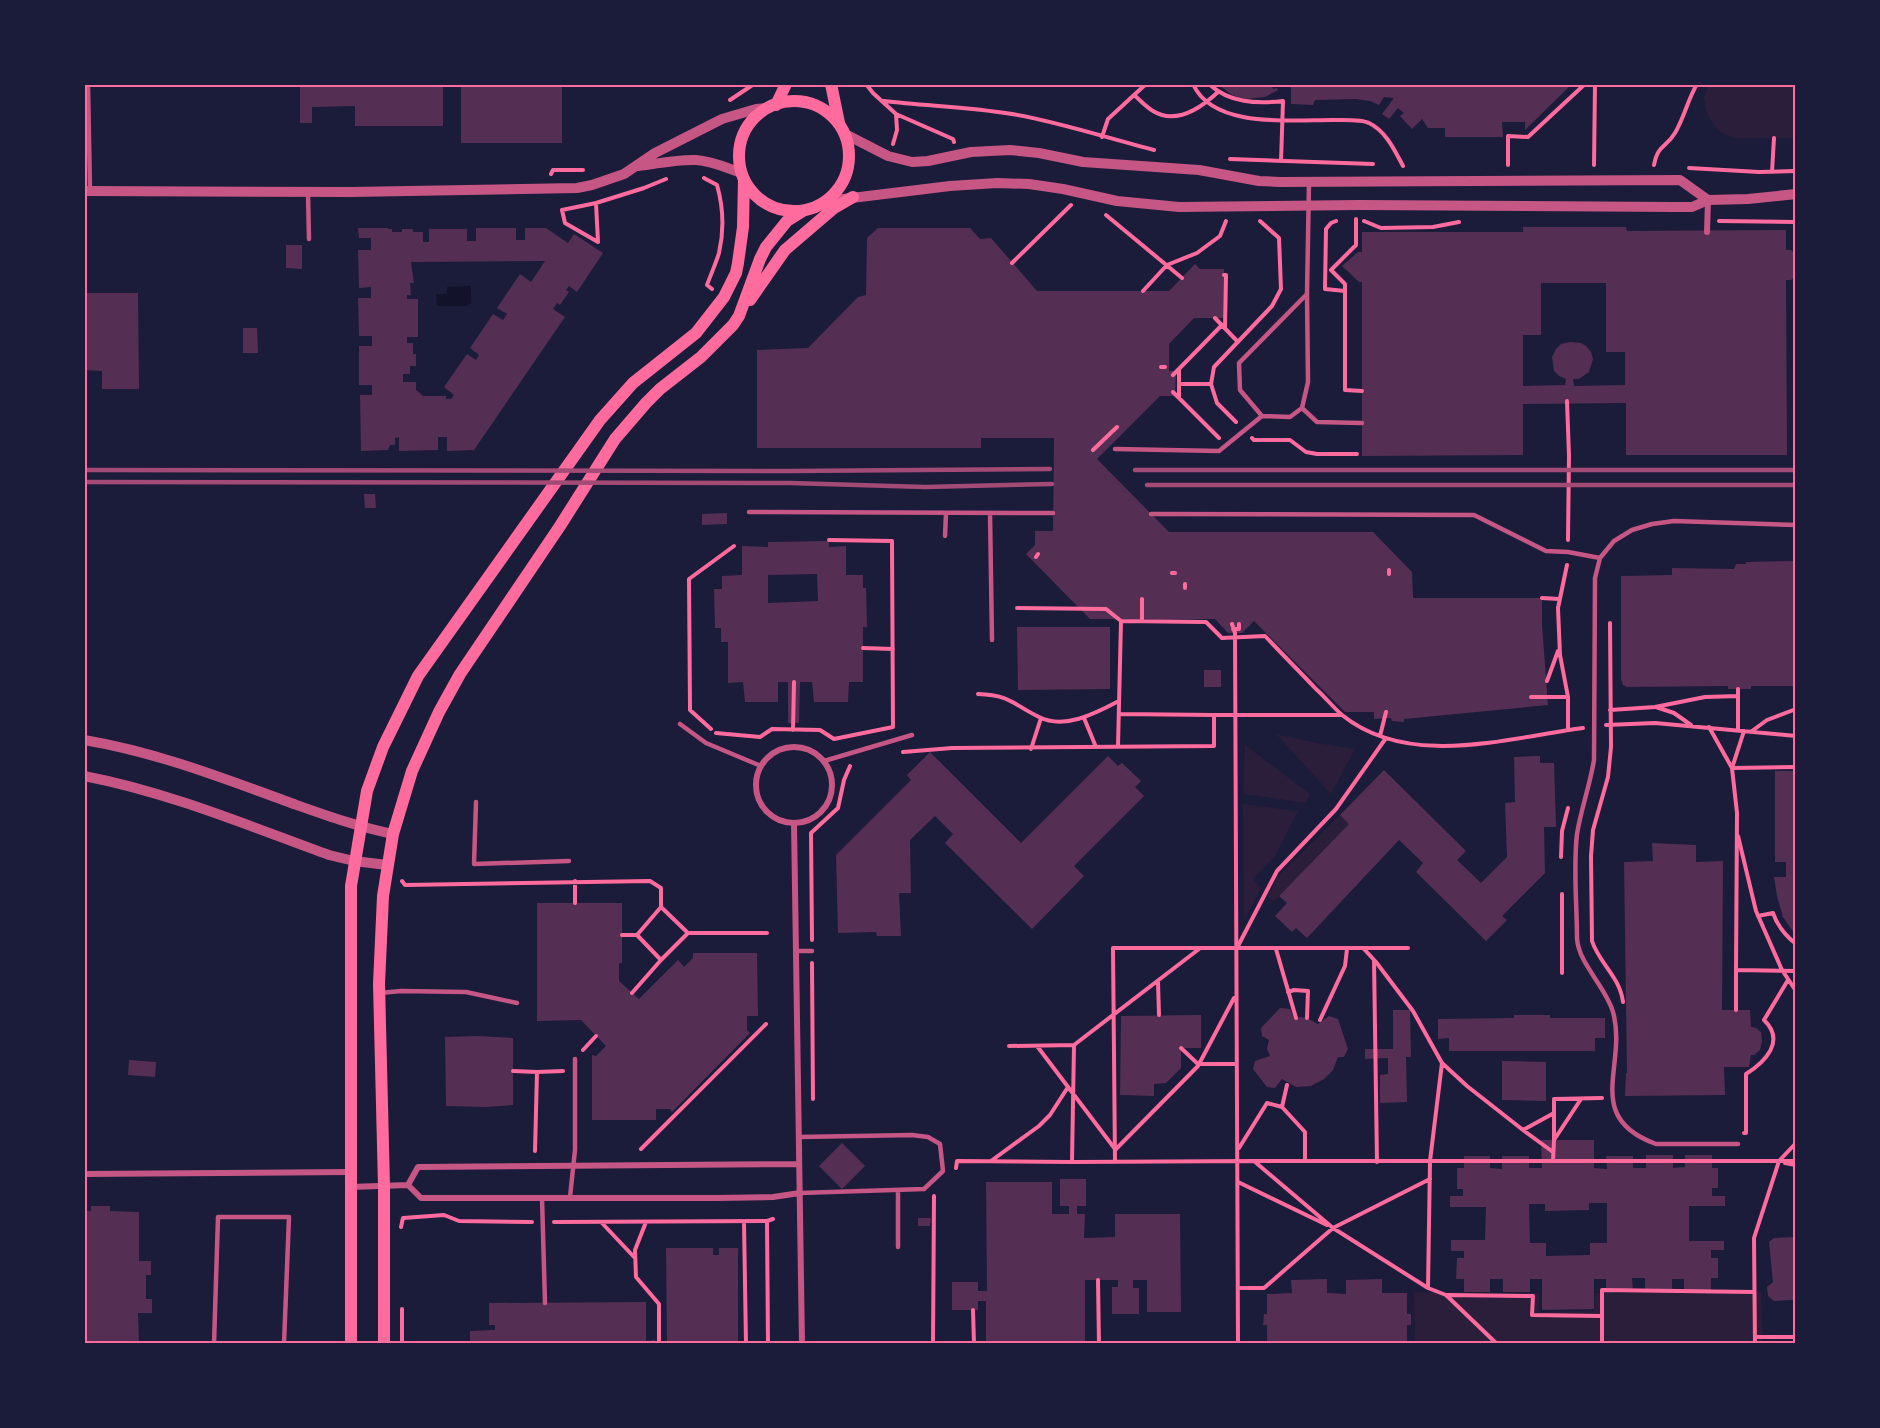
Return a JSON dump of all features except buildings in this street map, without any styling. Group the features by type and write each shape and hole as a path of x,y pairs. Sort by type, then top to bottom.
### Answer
{"main road":[{"path":"772,106 786,84"},
{"path":"739,316 766,247 787,221 827,201 843,182 847,171 848,146 831,84"},
{"path":"351,1344 350,903 354,861 366,791 392,728 418,676 600,420 633,383 696,333 724,297 736,273 743,227 743,176 739,156 742,139 755,118 772,106 788,102 807,103 825,111 842,129"},
{"path":"743,176 752,191 762,201 775,208 803,211"},
{"path":"384,1344 384,1186 380,993 383,896 393,834 412,771 424,742 460,675 615,439 646,403 714,346 739,316 785,250 834,208 853,197"}],"street":[{"path":"87,191 564,190 592,185 624,174 655,153 722,119 772,106"},
{"path":"842,129 888,156 912,162 971,152 1010,150 1083,162 1199,170 1258,181 1309,183 1680,180 1708,200"},
{"path":"638,166 698,160 714,163 743,176"},
{"path":"827,201 997,183 1052,188 1116,201 1158,206 1692,207 1708,200 1796,195"},
{"path":"1707,232 1708,200"},
{"path":"84,740 182,764 360,827 393,834"},
{"path":"791,747 804,748 815,753 824,761 830,772 832,784 825,806 816,815 806,821 794,823 773,816 764,808 758,799 757,776 760,766 769,756 791,747"},
{"path":"84,776 169,798 329,855 387,865"},
{"path":"794,823 802,1344"},
{"path":"408,1185 418,1167 799,1164"},
{"path":"84,1174 350,1172"},
{"path":"350,1187 408,1185 421,1198 760,1197 800,1193"}],"lane":[{"path":"87,191 88,84"},
{"path":"1115,449 1219,451 1262,416 1290,417 1302,408 1308,382 1309,183"},
{"path":"308,192 309,238"},
{"path":"1262,416 1240,390 1239,363 1307,294"},
{"path":"1302,408 1317,422 1362,423"},
{"path":"749,512 1053,513"},
{"path":"945,536 946,513"},
{"path":"990,513 992,640"},
{"path":"1151,514 1474,515 1546,551 1568,552 1600,558"},
{"path":"1738,1144 1656,1144 1632,1131 1619,1118 1613,1104 1616,1032 1614,1014 1608,999 1579,950 1577,938 1576,846 1580,816 1591,780 1594,760 1594,578 1600,558 1614,541 1632,530 1652,524 1674,521 1796,525"},
{"path":"680,724 706,743 760,766"},
{"path":"824,761 912,735"},
{"path":"476,802 474,864 569,861"},
{"path":"796,951 812,951"},
{"path":"380,993 466,992 517,1003"},
{"path":"570,1197 574,1165 575,1059"},
{"path":"800,1137 912,1135 928,1137 940,1144 943,1171 924,1189 800,1193"},
{"path":"898,1190 898,1247"},
{"path":"542,1198 545,1303"},
{"path":"214,1344 218,1217 289,1217 284,1344"}],"path":[{"path":"866,84 896,114 953,139"},
{"path":"884,101 1013,114 1102,137 1108,119 1146,84"},
{"path":"1192,84 1216,108 1245,118 1369,122 1387,138 1403,166"},
{"path":"1209,84 1218,92 1241,101 1283,101 1281,161"},
{"path":"1508,165 1508,136 1528,137 1585,84"},
{"path":"1594,165 1595,84"},
{"path":"1664,166 1654,165 1657,152 1676,131 1691,94 1698,84"},
{"path":"1134,95 1152,110 1170,116 1190,113 1208,102 1218,92"},
{"path":"894,142 897,129 896,114"},
{"path":"1772,172 1774,138"},
{"path":"1683,168 1796,171"},
{"path":"553,170 591,169"},
{"path":"697,177 717,185 721,200 722,227 719,253 707,285"},
{"path":"596,203 598,243 565,223 562,210 596,203 672,178"},
{"path":"1061,204 1080,207"},
{"path":"1012,263 1072,205"},
{"path":"1097,212 1105,215 1182,278"},
{"path":"1105,215 1116,215"},
{"path":"1143,291 1167,265 1197,253 1220,236 1229,215"},
{"path":"1256,217 1279,238 1281,289 1272,306 1214,367 1211,384 1217,404 1254,440 1290,440 1306,452 1317,454 1357,454"},
{"path":"1325,270 1331,270 1356,245 1356,219"},
{"path":"1326,229 1325,289 1345,291"},
{"path":"1331,270 1345,284 1345,390 1362,391"},
{"path":"1216,435 1174,392 1179,392 1179,377 1174,376 1224,327 1224,275"},
{"path":"1215,318 1238,342"},
{"path":"1179,369 1179,399"},
{"path":"1179,384 1211,384"},
{"path":"1567,401 1568,540"},
{"path":"1093,449 1117,426"},
{"path":"734,546 689,579 690,710 715,733 760,737 772,729 820,730 834,739 893,727 892,541 829,540"},
{"path":"1546,681 1558,652 1559,599 1567,565"},
{"path":"1542,598 1559,599"},
{"path":"1142,599 1142,621"},
{"path":"1017,608 1106,609 1121,621 1206,622 1222,638 1233,633 1265,636 1342,715 1366,731 1386,738 1424,744 1470,745 1580,728"},
{"path":"1118,746 1121,621"},
{"path":"1610,623 1609,770 1593,830 1592,941 1614,976 1624,1005"},
{"path":"1238,1344 1236,751 1233,633 1239,624"},
{"path":"1559,644 1568,697 1568,730"},
{"path":"863,648 893,649"},
{"path":"793,730 794,682"},
{"path":"1737,689 1738,730"},
{"path":"978,694 1002,696 1013,700 1041,718 1063,721 1084,718 1119,701"},
{"path":"1610,710 1655,707 1705,697 1738,696"},
{"path":"1532,703 1534,702 1533,697 1568,697"},
{"path":"1655,707 1674,713 1692,725"},
{"path":"1751,731 1767,720 1796,709"},
{"path":"1380,736 1386,712"},
{"path":"1119,714 1342,715"},
{"path":"897,753 952,748 1214,746 1215,715"},
{"path":"1031,749 1041,718"},
{"path":"1084,718 1096,747"},
{"path":"1610,724 1692,725 1796,736"},
{"path":"1708,727 1732,768 1737,813 1736,1010"},
{"path":"1732,768 1744,731"},
{"path":"1236,948 1277,871 1336,809 1386,738"},
{"path":"813,1108 811,833 838,807 848,767 858,764"},
{"path":"1732,768 1796,766"},
{"path":"1736,830 1758,916 1782,970 1796,991"},
{"path":"575,881 575,903"},
{"path":"405,885 650,881 661,888 661,907 637,935"},
{"path":"661,907 688,933 767,933"},
{"path":"1758,916 1773,913 1779,925 1796,944"},
{"path":"632,993 688,933"},
{"path":"622,935 637,935 661,960"},
{"path":"1115,1161 1113,948 1408,948"},
{"path":"1009,1046 1074,1045 1200,948"},
{"path":"1364,948 1413,1011 1442,1063 1467,1086 1554,1152"},
{"path":"1276,949 1296,1018"},
{"path":"1320,1020 1346,966 1347,949"},
{"path":"1374,959 1377,1162"},
{"path":"1736,970 1796,971"},
{"path":"1738,1133 1746,1133 1746,1074 1766,1059 1771,1050 1773,1038 1771,1026 1764,1020 1788,980"},
{"path":"1158,981 1159,1016"},
{"path":"1288,992 1308,991 1308,1018"},
{"path":"1115,1150 1198,1064 1236,996"},
{"path":"641,1149 766,1024"},
{"path":"1072,1162 1074,1045"},
{"path":"1036,1046 1115,1150"},
{"path":"1180,1048 1198,1064 1236,1064"},
{"path":"1428,1288 1430,1161 1442,1063"},
{"path":"513,1071 537,1072 535,1151"},
{"path":"1282,1107 1287,1085"},
{"path":"990,1162 1039,1126 1050,1115 1068,1087"},
{"path":"1553,1161 1554,1099 1612,1097"},
{"path":"1554,1140 1581,1099"},
{"path":"1238,1150 1267,1103 1282,1107 1305,1131 1305,1161"},
{"path":"1523,1130 1554,1113"},
{"path":"1755,1344 1754,1238 1779,1161 1796,1143"},
{"path":"955,1171 957,1161 1779,1161 1796,1163"},
{"path":"1254,1161 1333,1228"},
{"path":"1238,1288 1264,1288 1333,1228 1430,1179"},
{"path":"1238,1182 1333,1228 1428,1288 1446,1295 1533,1296 1533,1315 1602,1316"},
{"path":"924,1199 940,1191"},
{"path":"933,1344 934,1195"},
{"path":"401,1238 403,1218 414,1216 444,1215 459,1221 543,1222 744,1222 773,1219"},
{"path":"767,1221 768,1344"},
{"path":"601,1222 635,1258"},
{"path":"646,1222 635,1250 636,1277 659,1304 659,1344"},
{"path":"744,1222 746,1344"},
{"path":"1098,1280 1099,1344"},
{"path":"1602,1344 1602,1290 1754,1292"},
{"path":"1446,1295 1497,1344"},
{"path":"402,1308 402,1344"},
{"path":"973,1310 974,1344"},
{"path":"1755,1336 1796,1337"}],"shaded area":[{"path":"1709,84 1796,84 1796,138 1733,138 1720,132 1706,110 1704,97"},
{"path":"471,286 471,303 467,306 437,306 436,294 447,294 447,287"},
{"path":"1276,734 1355,749 1331,794"},
{"path":"1245,745 1310,794 1306,803 1243,794"},
{"path":"1243,804 1298,811 1275,856 1253,879 1261,888 1244,921"},
{"path":"1340,815 1349,824 1273,902 1268,896 1279,875"},
{"path":"1414,1292 1539,1293 1539,1312 1594,1311 1596,1293 1761,1292 1763,1344 1415,1344"}],"railway":[{"path":"84,470 1050,469"},
{"path":"1135,470 1796,470"},
{"path":"84,482 790,483 925,487 1052,484"},
{"path":"1147,485 1796,485"}]}
